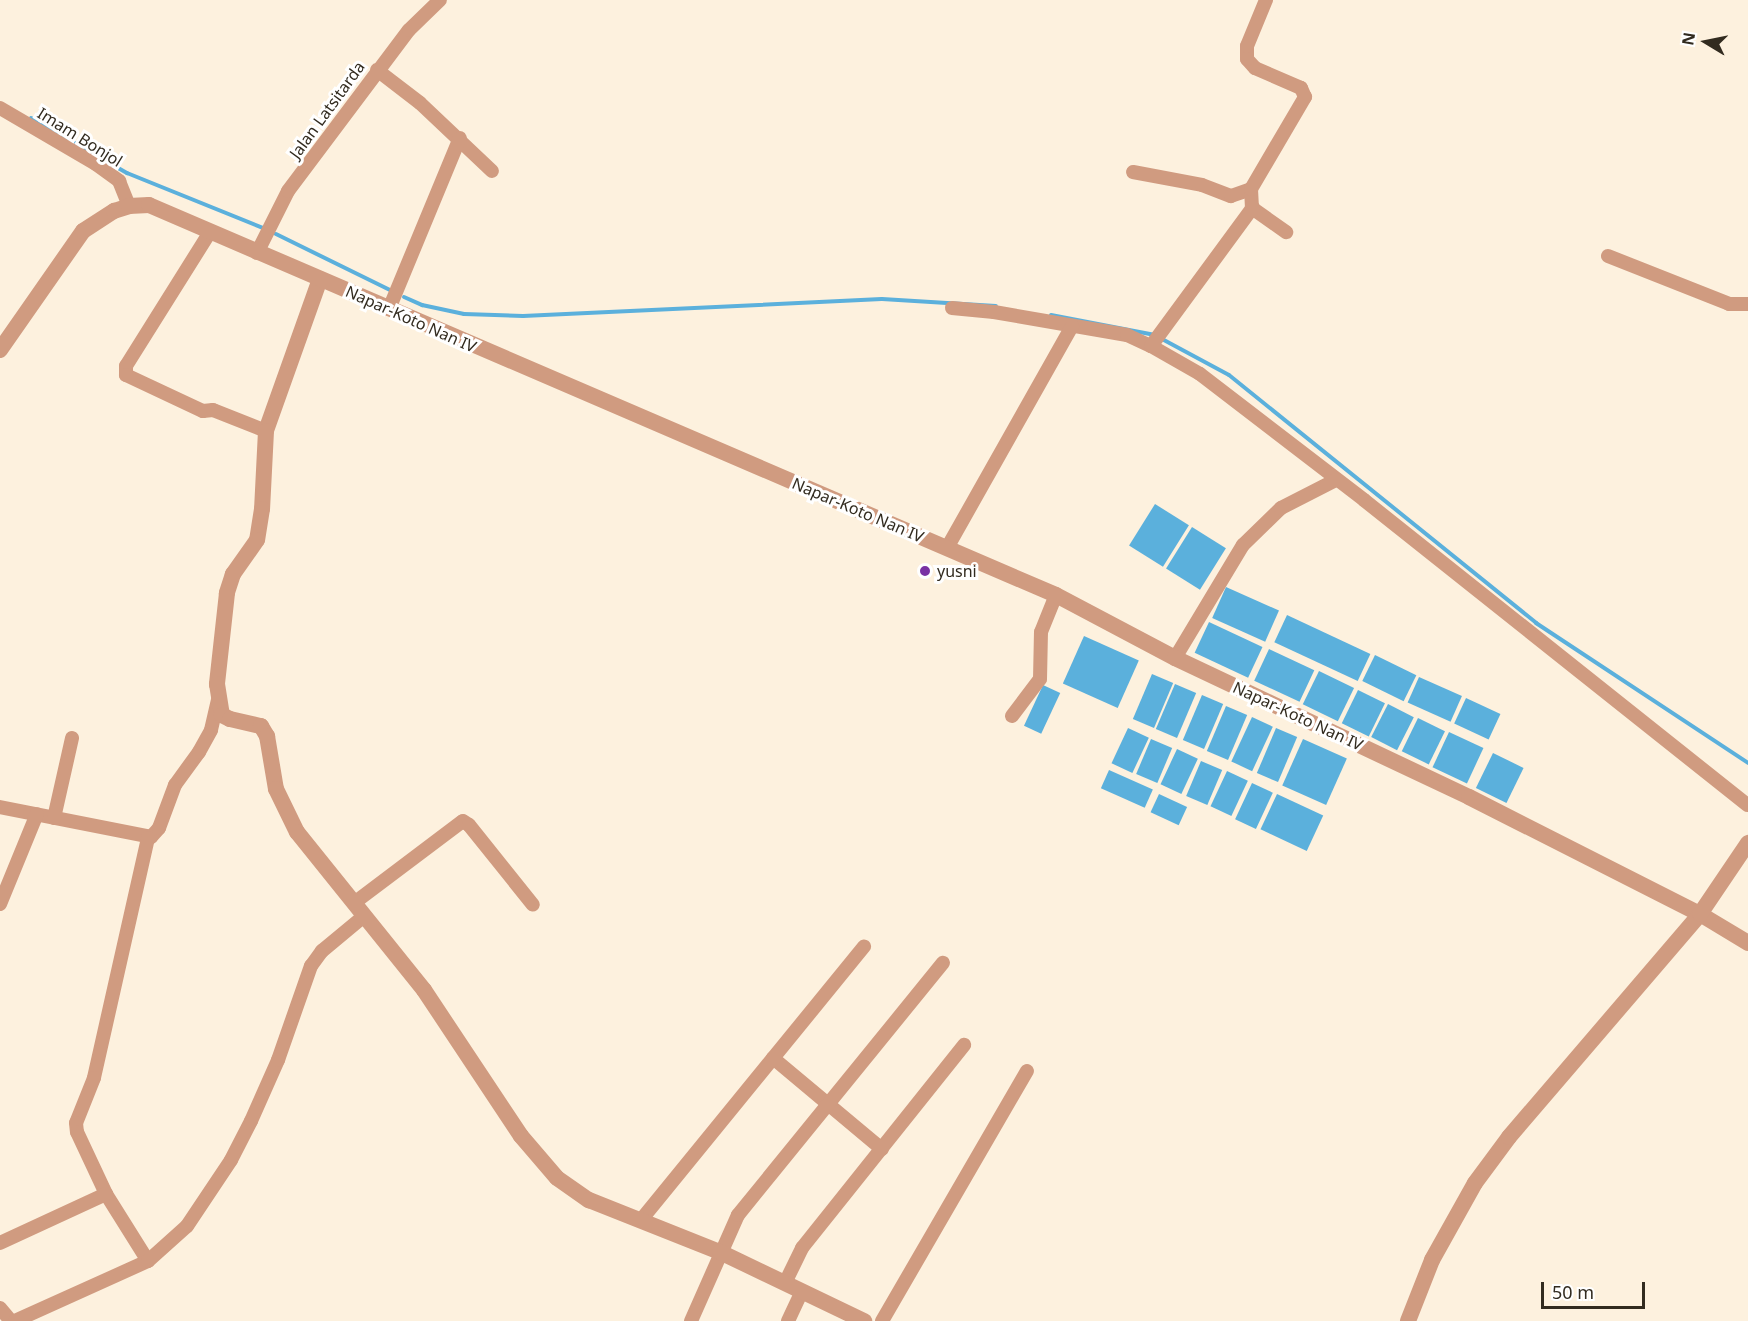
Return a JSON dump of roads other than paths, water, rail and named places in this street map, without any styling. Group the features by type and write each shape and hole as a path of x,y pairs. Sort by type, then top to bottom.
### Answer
{"street":[{"name":"Jalan Latsitarda","path":"257,253 288,191 377,70 409,30 440,0"},
{"path":"1155,339 1253,207 1251,189 1305,97 1301,88 1255,68 1247,59 1247,46 1266,0"},
{"path":"377,70 460,138 492,171"},
{"name":"Imam Bonjol","path":"0,108 96,164 119,181 129,206"},
{"path":"389,309 460,138"},
{"path":"1133,172 1202,185 1231,196 1251,189"},
{"name":"Napar-Koto Nan IV","path":"0,350 83,231 102,217 129,206 149,205 1056,595 1175,658 1468,797 1700,914 1748,943"},
{"path":"1253,207 1286,232"},
{"path":"210,232 126,366 125,373 127,376 203,411 213,410 266,431"},
{"path":"1608,256 1729,304 1748,304"},
{"path":"148,1261 106,1194 77,1132 76,1123 94,1078 148,838 159,828 175,785 207,737 220,706 218,674 226,593 233,574 254,547 259,533 266,431 320,279"},
{"path":"952,308 1155,339 1233,397 1748,805"},
{"path":"947,548 1072,326"},
{"path":"1175,658 1243,545 1281,508 1336,480"},
{"path":"1012,716 1040,679 1041,632 1056,595"},
{"path":"220,706 230,719 261,726 267,736 276,789 297,832 424,990 520,1136 547,1168 572,1190 589,1200 720,1252 864,1321"},
{"path":"54,818 72,738"},
{"path":"0,807 148,838"},
{"path":"0,904 37,814"},
{"path":"0,1308 13,1321 148,1261 187,1226 231,1160 278,1060 306,975 315,959 359,910 463,821 469,825 533,905"},
{"path":"1408,1321 1432,1260 1475,1183 1509,1137 1700,914 1748,843"},
{"path":"641,1220 864,947"},
{"path":"691,1321 738,1215 943,963"},
{"path":"785,1283 802,1248 964,1045"},
{"path":"773,1058 882,1149"},
{"path":"882,1321 1027,1071"},
{"path":"0,1243 106,1194"},
{"path":"788,1321 802,1291"}],"water":[{"path":"1155,504 1189,525 1163,567 1129,546"},
{"path":"1192,527 1226,548 1200,590 1166,569"},
{"path":"1226,587 1279,611 1265,642 1212,618"},
{"path":"1287,615 1370,654 1358,681 1274,642"},
{"path":"1209,622 1262,647 1248,678 1195,653"},
{"path":"1084,636 1139,660 1118,708 1063,684"},
{"path":"1269,649 1314,670 1300,702 1254,681"},
{"path":"1375,655 1416,675 1404,701 1362,681"},
{"path":"1319,671 1354,688 1338,721 1303,704"},
{"path":"1152,674 1173,683 1154,728 1133,719"},
{"path":"1419,677 1462,696 1451,722 1408,703"},
{"path":"1175,684 1196,693 1177,738 1156,729"},
{"path":"1043,685 1060,693 1041,734 1024,726"},
{"path":"1358,690 1385,703 1369,736 1342,723"},
{"path":"1202,695 1223,704 1204,749 1183,740"},
{"path":"1466,698 1500,714 1489,739 1454,723"},
{"path":"1388,704 1414,717 1397,750 1371,737"},
{"path":"1226,706 1247,715 1228,760 1207,751"},
{"path":"1252,717 1273,727 1252,771 1231,761"},
{"path":"1418,718 1445,731 1429,764 1402,751"},
{"path":"1128,728 1149,738 1132,773 1112,763"},
{"path":"1276,728 1297,737 1278,782 1257,773"},
{"path":"1449,732 1483,748 1467,783 1433,767"},
{"path":"1151,739 1172,748 1157,783 1136,774"},
{"path":"1303,739 1347,759 1326,805 1282,786"},
{"path":"1177,749 1198,759 1181,794 1161,784"},
{"path":"1493,753 1524,768 1506,803 1476,788"},
{"path":"1201,761 1222,770 1207,805 1186,796"},
{"path":"1109,770 1153,790 1145,808 1101,788"},
{"path":"1227,771 1248,781 1231,816 1211,806"},
{"path":"1252,783 1273,793 1256,829 1235,819"},
{"path":"1159,794 1187,807 1179,825 1151,812"},
{"path":"1277,794 1323,816 1307,851 1261,829"}],"waterway":[{"path":"31,118 127,173 263,228"},
{"path":"276,234 390,290"},
{"path":"404,297 422,305 464,314 523,316 882,299 996,306"},
{"path":"1051,315 1155,335"},
{"path":"1162,339 1229,375 1536,623 1748,763"}],"place":[{"name":"yusni","path":"925,571"}]}
